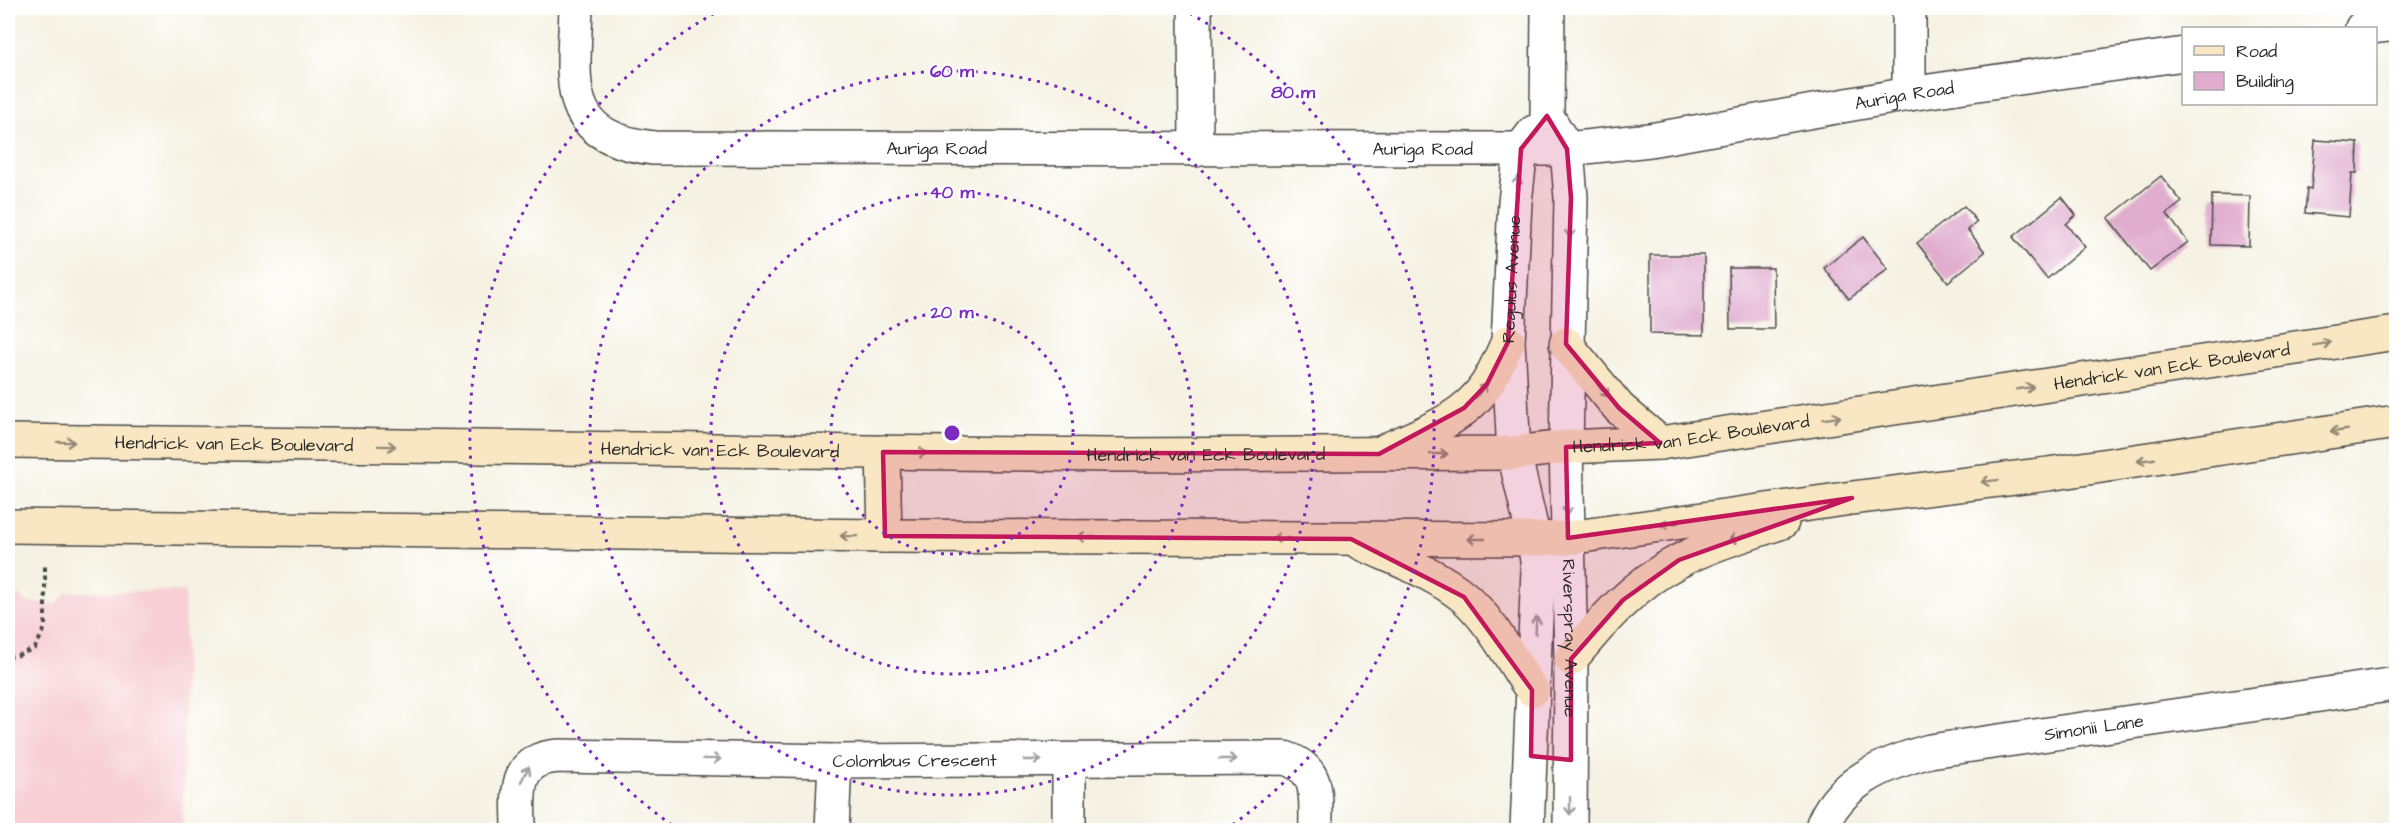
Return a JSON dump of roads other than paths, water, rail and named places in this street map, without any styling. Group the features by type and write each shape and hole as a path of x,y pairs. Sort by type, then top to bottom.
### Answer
{"main road":[{"name":"Hendrick van Eck Boulevard","path":"8,441 1108,455 1515,453 1566,447 1660,443 2397,333"},
{"path":"1379,454 1445,422 1464,408 1487,384 1508,342"},
{"path":"1566,344 1619,408 1660,443"},
{"path":"8,526 885,536 1568,538 1852,498 2048,474 2397,422"},
{"path":"883,452 885,536"},
{"path":"1571,659 1623,600 1653,576 1679,560 1852,498"},
{"path":"1351,539 1447,585 1464,597 1480,614 1532,690"}],"street":[{"name":"Auriga Road","path":"576,8 574,84 579,108 601,133 612,139 654,148 1567,149 1650,140 1909,94 2182,54"},
{"path":"1195,8 1196,150"},
{"path":"1548,8 1547,116 1567,149 1571,198 1566,344 1566,447"},
{"path":"1909,8 1909,94"},
{"path":"2371,27 2397,24"},
{"path":"1521,149 1547,116"},
{"name":"Regulus Avenue","path":"1515,453 1508,342 1515,202 1521,149"},
{"name":"Riverspray Avenue","path":"1566,447 1571,659 1570,831"},
{"name":"Riverspray Avenue","path":"1515,453 1534,539 1538,586 1527,831"},
{"name":"Simonii Lane","path":"1821,831 1824,821 1839,800 1859,780 1891,761 1930,751 2397,684"},
{"path":"1531,756 1571,760"},
{"name":"Colombus Crescent","path":"519,831 519,785 524,772 532,763 544,757 835,761 1285,758 1300,763 1315,784 1316,831"},
{"path":"1069,760 1069,831"},
{"path":"832,831 835,761"}]}
